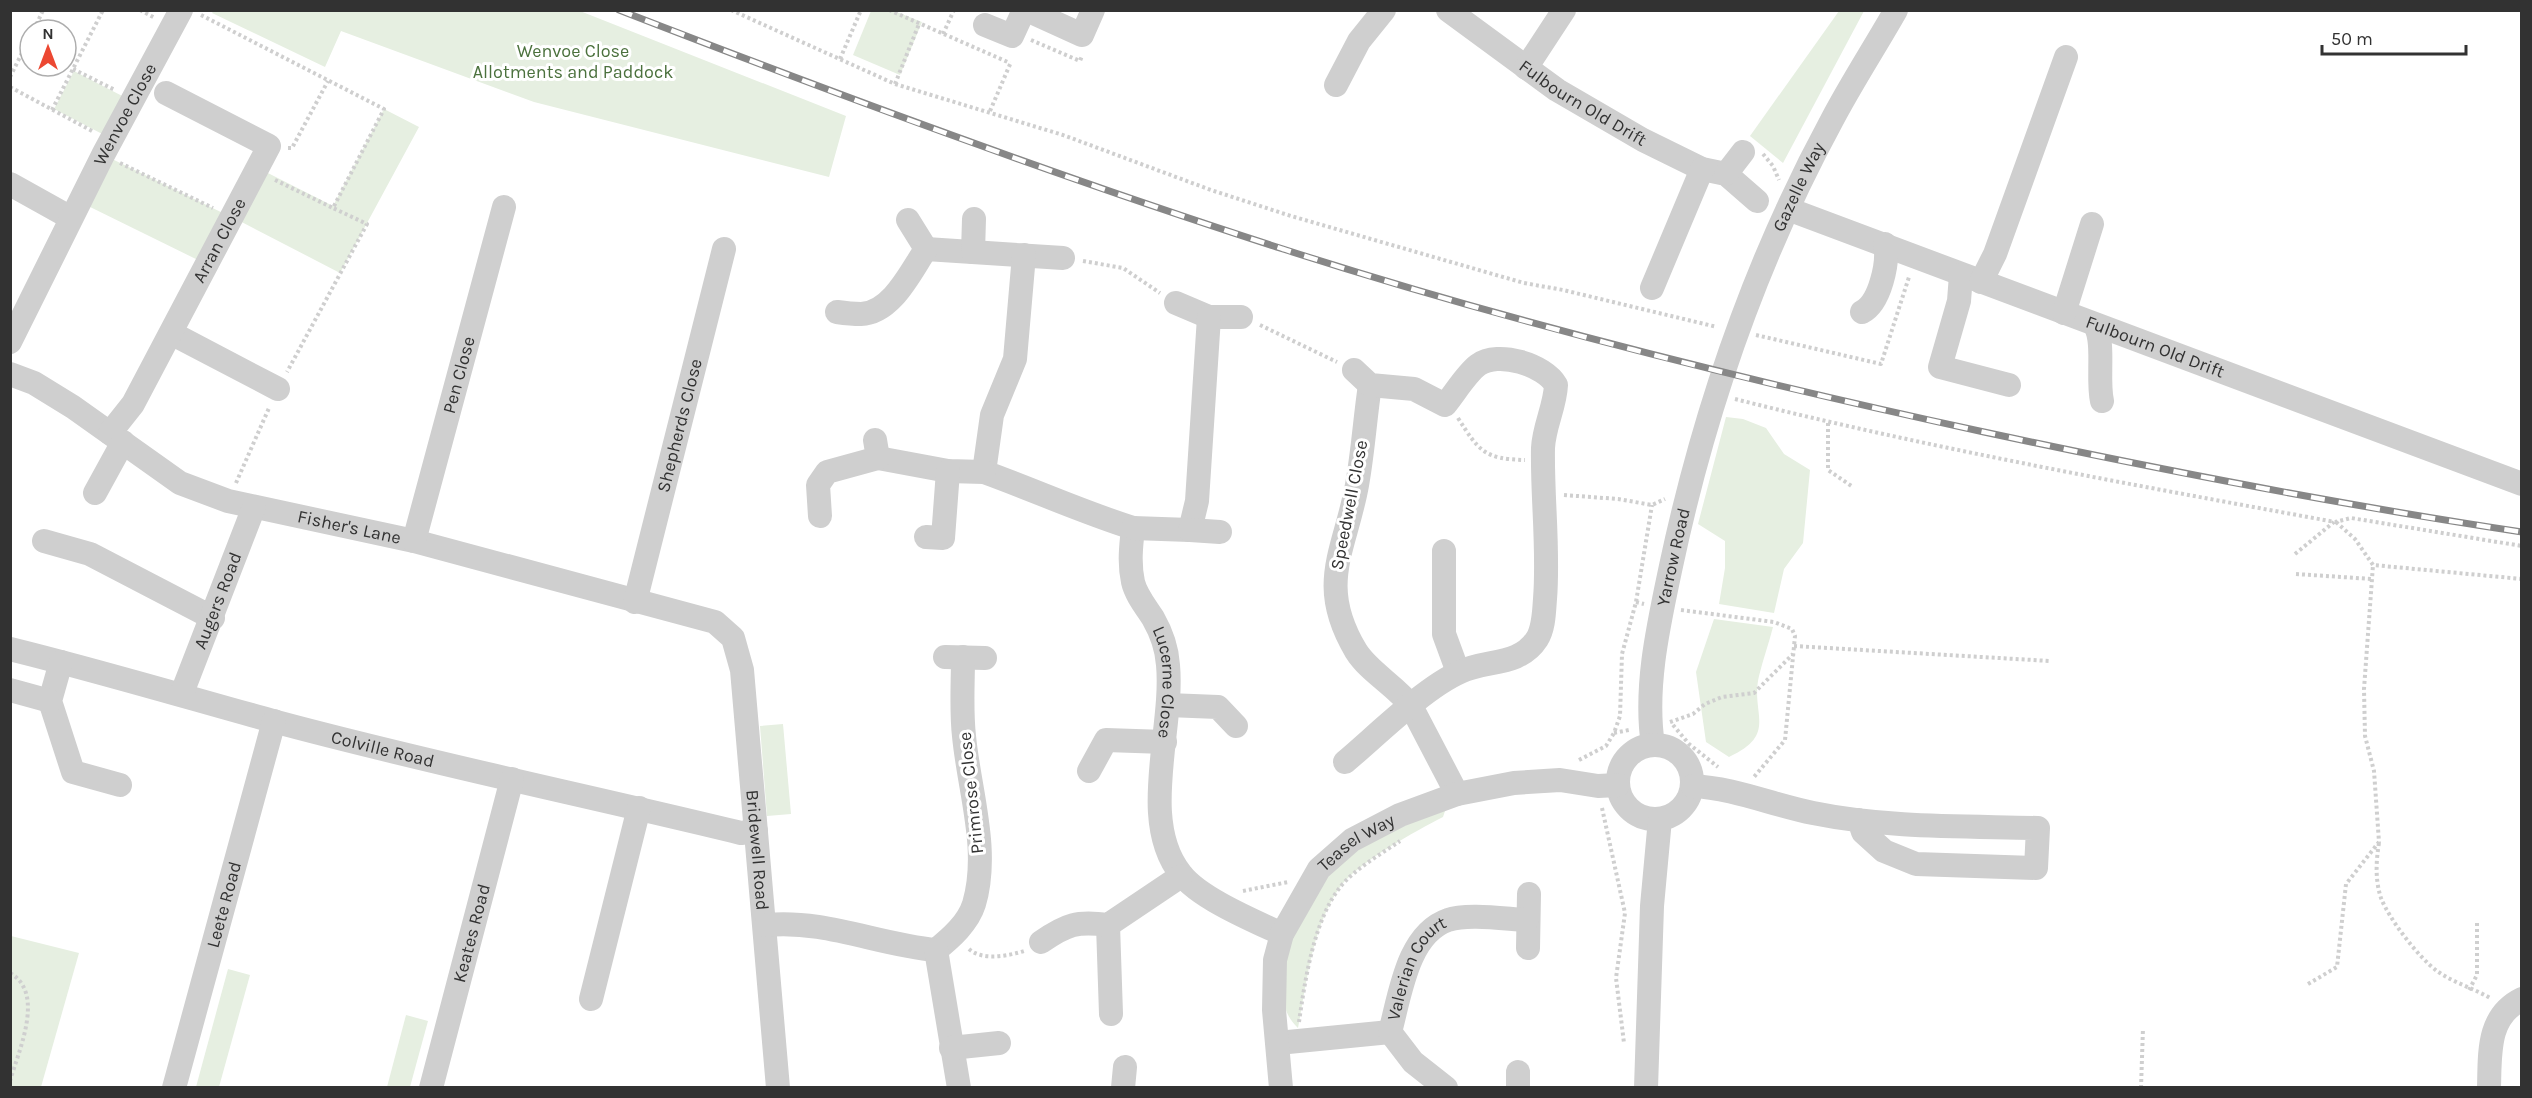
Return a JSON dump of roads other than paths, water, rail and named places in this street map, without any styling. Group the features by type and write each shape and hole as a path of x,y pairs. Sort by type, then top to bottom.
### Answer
{"street":[{"name":"Wenvoe Close","path":"10,342 107,148 181,10"},
{"path":"985,26 1012,36 1026,10 1082,35 1094,10"},
{"path":"1336,85 1359,41 1384,10"},
{"name":"Fulbourn Old Drift","path":"1448,10 1526,68 1643,140 1702,169 1726,174 1757,201"},
{"path":"1526,68 1564,10"},
{"name":"Gazelle Way","path":"1719,384 1756,281 1788,209 1831,120 1896,10"},
{"path":"2009,385 1940,367 1959,301 1971,279 1995,254 2066,57"},
{"name":"Arran Close","path":"95,493 116,437 269,146 166,93"},
{"path":"1726,174 1743,152"},
{"path":"1652,288 1664,235 1702,169"},
{"path":"10,184 71,218"},
{"name":"Pen Close","path":"414,541 504,207"},
{"name":"Fulbourn Old Drift","path":"1788,209 2522,484"},
{"path":"973,252 974,219"},
{"path":"908,220 926,249"},
{"path":"2064,313 2092,224"},
{"path":"1862,312 1870,304 1881,279 1885,244"},
{"name":"Shepherds Close","path":"635,602 724,249"},
{"path":"926,249 1063,258"},
{"path":"837,312 863,314 876,309 900,290 926,249"},
{"path":"984,472 992,415 1015,359 1024,255"},
{"path":"1176,303 1209,316 1240,316"},
{"path":"1190,530 1197,501 1209,316"},
{"path":"2096,325 2099,333 2098,384 2102,401"},
{"path":"171,333 278,389"},
{"name":"Speedwell Close","path":"1457,794 1411,706 1402,694 1358,654 1340,621 1334,591 1336,558 1357,485 1362,377 1414,389 1446,405 1475,367 1484,361 1498,358 1545,372 1556,385 1555,398 1543,444 1546,584 1543,621 1538,638 1513,660 1477,665 1458,672"},
{"name":"Fisher's Lane","path":"10,374 34,383 180,483 228,501 414,541 715,622"},
{"name":"Yarrow Road","path":"1653,745 1650,728 1652,688 1662,607 1688,490 1719,384"},
{"path":"820,516 818,484 827,472 850,465 876,449 948,471 984,472 1054,498 1093,516 1133,528 1220,532"},
{"path":"926,537 943,538 948,471"},
{"name":"Augers Road","path":"182,693 213,618 254,507"},
{"name":"Lucerne Close","path":"1133,528 1130,559 1134,584 1163,639 1168,664 1168,705 1159,812 1165,848 1181,876 1223,906 1282,934"},
{"path":"44,541 90,554 213,618"},
{"path":"1345,762 1411,706 1458,672 1444,634 1444,550"},
{"name":"Bridewell Road","path":"715,622 733,638 742,670 766,925 778,1088"},
{"name":"Colville Road","path":"10,649 182,693 274,721 741,833 756,831"},
{"name":"Primrose Close","path":"945,943 973,906 979,872 978,833 963,734 964,657"},
{"path":"61,662 50,701 73,772 120,785"},
{"path":"10,690 50,701"},
{"path":"1168,705 1218,707 1236,726"},
{"name":"Leete Road","path":"174,1088 274,721"},
{"path":"1089,771 1106,740 1165,742"},
{"path":"1653,745 1671,749 1685,760 1692,786 1685,805 1678,812 1660,819 1650,819 1632,811 1625,804 1618,785 1624,763 1642,748 1653,745"},
{"name":"Keates Road","path":"431,1088 512,779"},
{"name":"Teasel Way","path":"1281,1088 1288,1042 1274,984 1275,960 1282,934 1319,869 1352,840 1400,815 1457,794 1514,783 1560,780 1598,786 1618,785"},
{"path":"1692,786 1712,787 1766,799 1813,813 1859,820 2038,828 2037,868 1916,864 1884,851 1863,832 1859,820"},
{"path":"591,999 639,808"},
{"path":"1646,1088 1650,950 1660,819"},
{"path":"1041,942 1061,928 1082,922 1108,925 1181,876"},
{"path":"1528,948 1529,894"},
{"name":"Valerian Court","path":"1390,1032 1413,957 1425,935 1448,920 1477,918 1527,920"},
{"path":"766,925 810,924 907,948 945,943 951,1048 959,1088"},
{"path":"1108,925 1111,1014"},
{"path":"2488,1088 2493,1027 2504,1012 2522,999"},
{"name":"Valerian Court","path":"1288,1042 1390,1032"},
{"name":"Valerian Court","path":"1390,1032 1413,1062 1446,1088"},
{"path":"951,1048 999,1043"}],"railway":[{"path":"619,10 1032,164 1283,249 1456,302 1631,349 1896,413 2319,499 2522,532"}],"park label":[{"name":"Wenvoe Close Allotments and Paddock","path":"573,61"}]}
